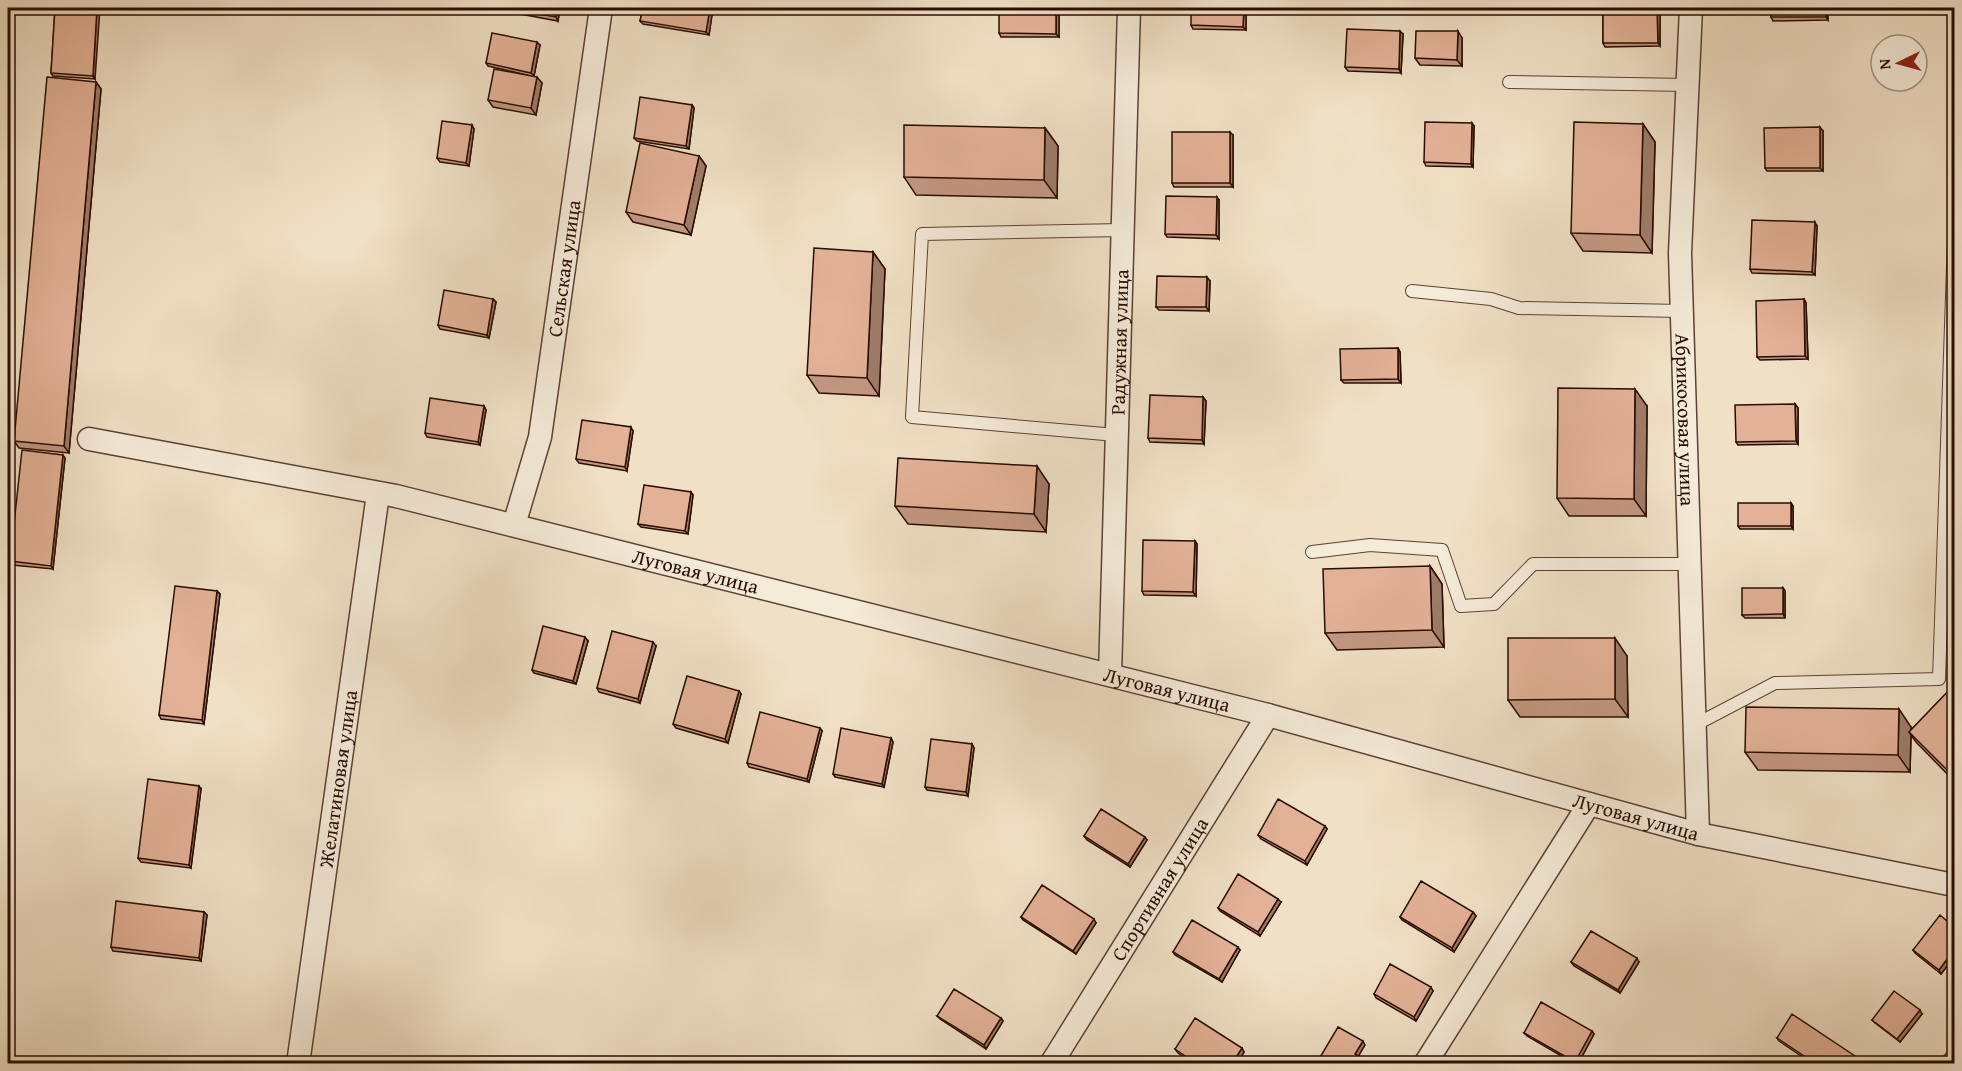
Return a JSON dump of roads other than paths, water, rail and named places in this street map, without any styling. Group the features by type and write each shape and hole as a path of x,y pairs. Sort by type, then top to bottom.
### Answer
{"street":[{"name":"Сельская улица","path":"514,525 540,436 601,8"},
{"name":"Радужная улица","path":"1110,675 1129,8"},
{"name":"Абрикосовая улица","path":"1691,8 1680,253 1698,834"},
{"name":"Луговая улица","path":"89,439 396,496 1268,715 1698,834 1954,885"},
{"name":"Желатиновая улица","path":"298,1064 378,494"},
{"name":"Спортивная улица","path":"1051,1064 1268,715"},
{"path":"1425,1064 1589,804"}],"lane":[{"path":"1509,82 1688,85"},
{"path":"1116,435 912,417 922,234 1122,230"},
{"path":"1695,725 1775,683 1939,679 1951,446 1954,237"},
{"path":"1412,291 1491,299 1519,308 1682,311"},
{"path":"1312,552 1370,545 1442,550 1461,606 1494,604 1533,564 1690,564"}]}
